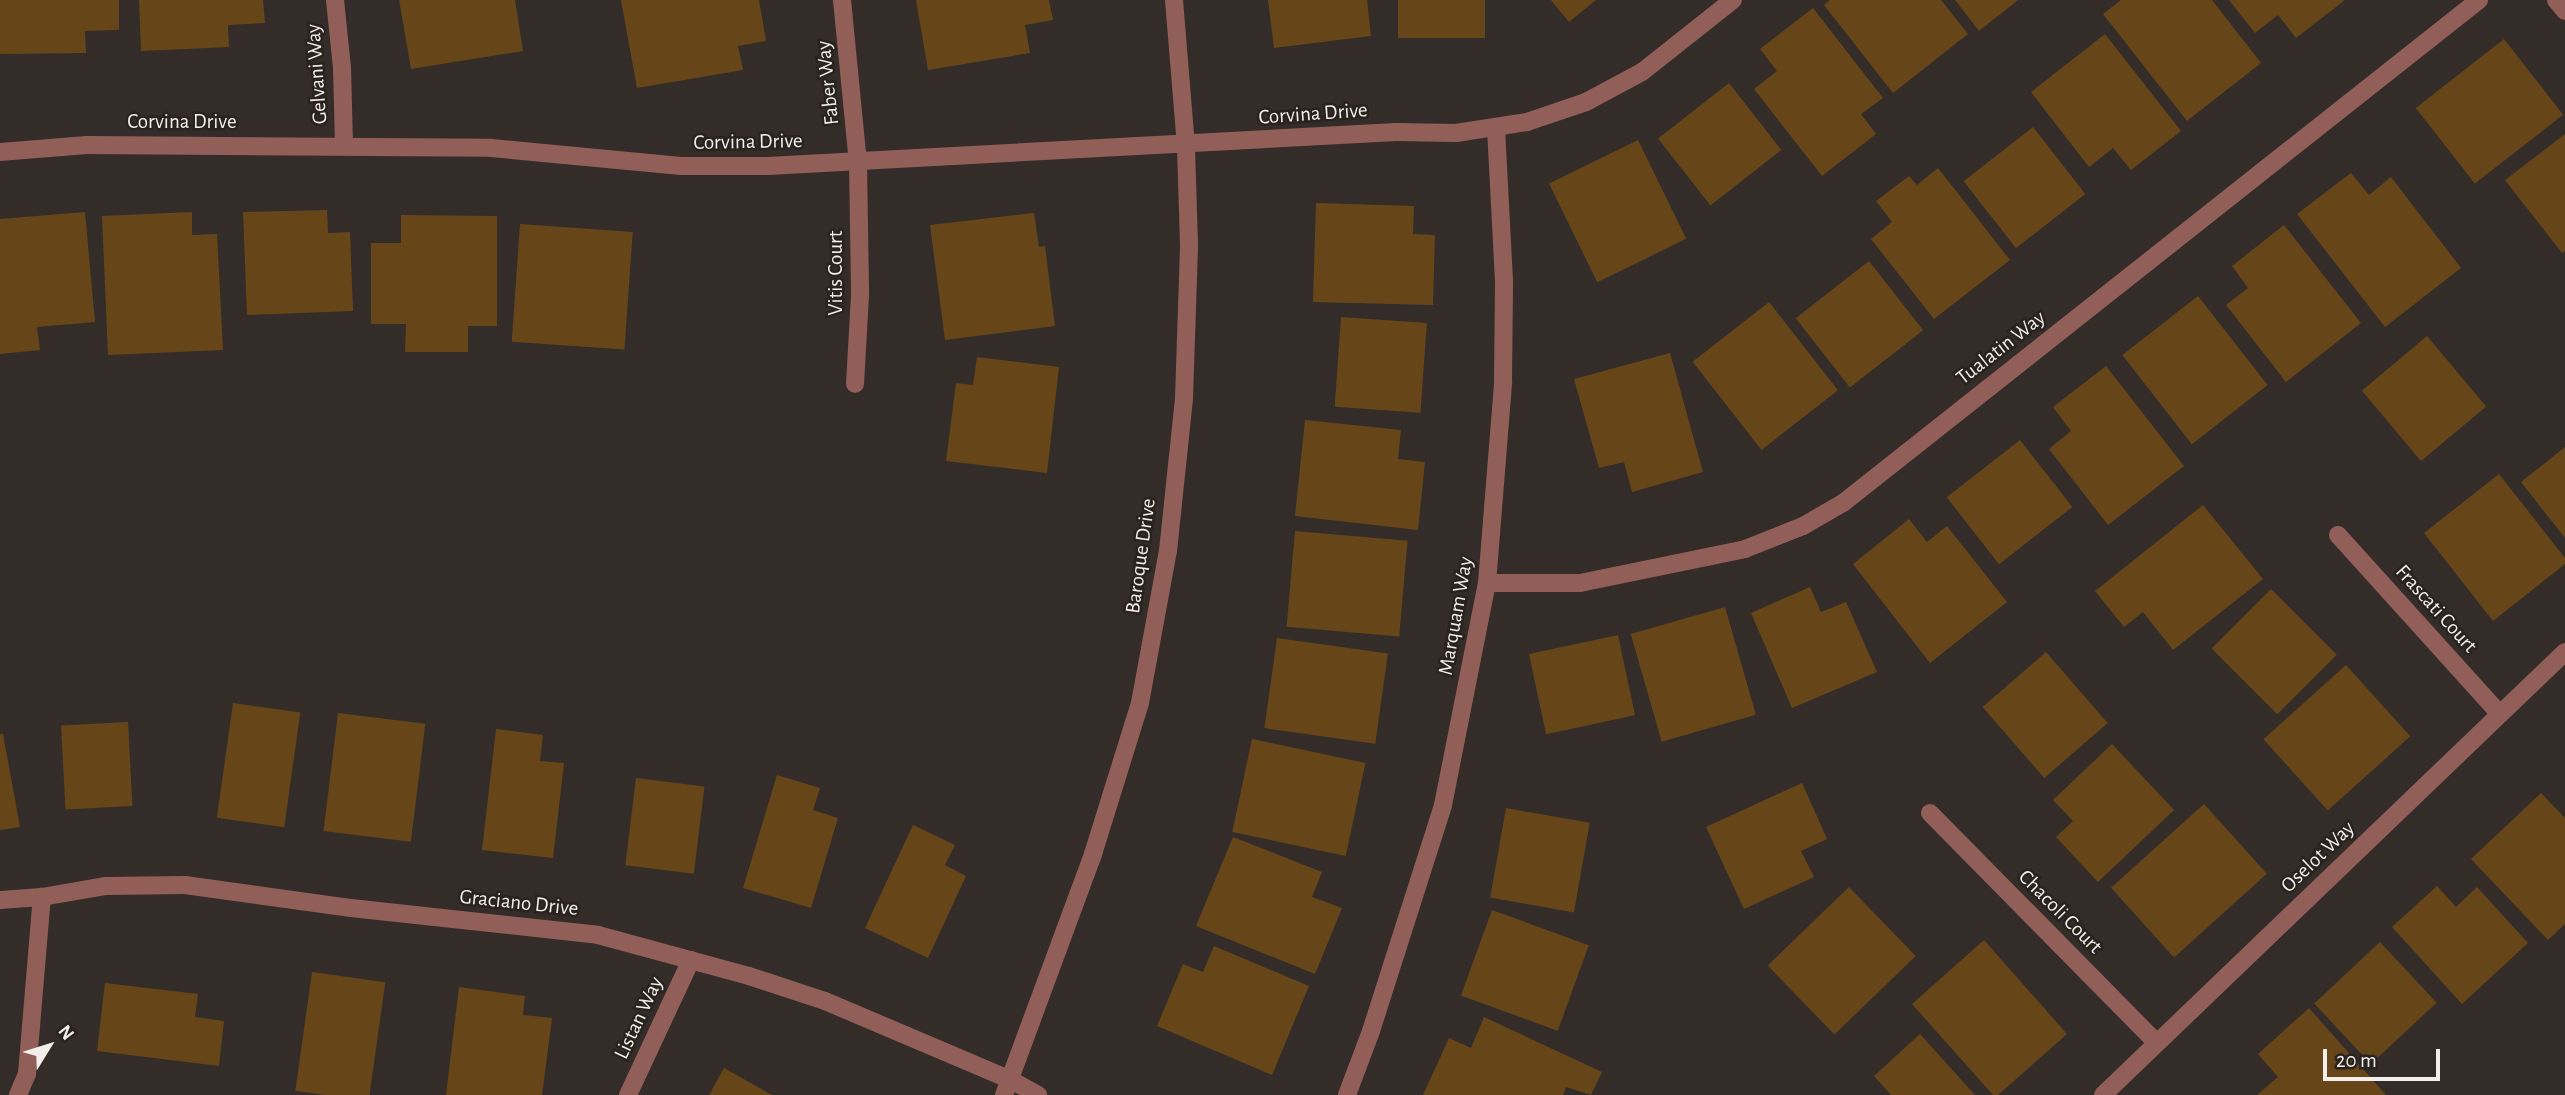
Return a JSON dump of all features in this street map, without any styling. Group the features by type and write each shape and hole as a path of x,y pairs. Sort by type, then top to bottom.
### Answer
{"street":[{"name":"Gelvani Way","path":"335,0 342,68 344,146"},
{"name":"Faber Way","path":"842,0 858,162"},
{"name":"Baroque Drive","path":"1008,1087 1093,854 1140,703 1168,551 1184,398 1189,243 1186,146 1174,0"},
{"name":"Corvina Drive","path":"0,152 87,145 491,148 681,166 768,166 1186,146 1396,132 1456,133 1527,122 1586,102 1642,72 1733,0"},
{"name":"Tualatin Way","path":"1487,583 1580,583 1745,549 1802,526 1843,503 2479,0"},
{"path":"2557,0 2565,11"},
{"name":"Marquam Way","path":"1347,1095 1371,1031 1443,806 1487,583 1503,382 1504,281 1496,128"},
{"name":"Vitis Court","path":"855,384 860,295 858,162"},
{"name":"Frascati Court","path":"2338,535 2500,714"},
{"name":"Oselot Way","path":"2103,1095 2565,652"},
{"name":"Chacoli Court","path":"1930,813 2157,1043"},
{"name":"Graciano Drive","path":"0,900 42,897 106,886 185,885 351,908 598,935 825,1001 1008,1087 1038,1095"},
{"path":"18,1095 27,1074 42,897"},
{"name":"Listan Way","path":"628,1095 691,960"}],"building":[{"path":"0,0 119,0 119,30 85,31 86,53 0,54"},
{"path":"139,0 263,0 265,23 228,25 229,47 141,51"},
{"path":"399,0 515,0 523,51 411,69"},
{"path":"621,0 759,0 766,41 738,46 743,70 637,88"},
{"path":"916,0 1049,0 1053,20 1025,25 1030,53 928,70"},
{"path":"1268,0 1367,0 1371,36 1274,48"},
{"path":"1398,0 1485,0 1485,38 1398,38"},
{"path":"1551,0 1596,0 1569,22"},
{"path":"1830,0 1941,0 1968,34 1893,93 1824,5"},
{"path":"1955,0 2018,0 1979,31"},
{"path":"2121,0 2212,0 2261,63 2187,121 2103,14"},
{"path":"2229,0 2345,0 2296,38 2278,15 2255,33"},
{"path":"1813,8 1883,98 1861,114 1876,134 1822,176 1754,89 1777,71 1760,49"},
{"path":"2105,34 2181,131 2131,170 2113,148 2089,167 2031,92"},
{"path":"2504,39 2563,115 2475,184 2416,108"},
{"path":"1729,83 1781,150 1710,205 1658,138"},
{"path":"2033,127 2085,194 2016,248 1964,181"},
{"path":"2565,134 2565,251 2562,253 2505,180"},
{"path":"1638,140 1686,239 1597,282 1549,183"},
{"path":"1938,168 2010,260 1934,319 1871,239 1892,222 1876,201 1909,176 1917,185"},
{"path":"2351,173 2369,195 2391,177 2461,268 2385,327 2297,214"},
{"path":"1316,203 1414,206 1413,234 1435,235 1433,305 1313,302"},
{"path":"327,210 328,233 350,232 353,311 247,315 243,212"},
{"path":"85,212 95,322 37,327 40,350 0,354 0,219"},
{"path":"192,212 192,235 217,234 223,350 108,355 102,216"},
{"path":"1034,213 1039,247 1045,246 1055,326 945,340 930,225"},
{"path":"401,215 497,216 497,326 468,326 468,352 405,352 406,324 371,324 371,243 401,243"},
{"path":"520,224 633,232 624,350 512,342"},
{"path":"2284,225 2361,323 2286,382 2226,305 2248,288 2232,266"},
{"path":"1869,261 1923,330 1850,388 1796,318"},
{"path":"2198,296 2268,385 2192,444 2122,355"},
{"path":"1769,302 1838,390 1762,450 1693,362"},
{"path":"1341,317 1427,323 1421,413 1335,407"},
{"path":"2427,336 2486,406 2421,461 2362,391"},
{"path":"1670,353 1703,472 1632,492 1624,462 1599,468 1574,379"},
{"path":"977,357 1059,367 1047,473 946,461 956,383 973,385"},
{"path":"2106,366 2184,466 2108,525 2049,449 2071,431 2053,407"},
{"path":"1305,420 1401,430 1398,459 1425,462 1418,530 1295,516"},
{"path":"2020,440 2072,507 1999,564 1947,497"},
{"path":"2565,447 2565,538 2521,482"},
{"path":"2499,474 2565,558 2565,564 2493,621 2424,533"},
{"path":"2203,505 2263,579 2173,650 2143,612 2124,627 2095,591"},
{"path":"1909,519 1927,542 1947,526 2007,602 1930,663 1853,564"},
{"path":"1295,531 1408,541 1399,636 1287,627"},
{"path":"1810,587 1821,612 1846,602 1877,672 1792,708 1751,613"},
{"path":"2271,589 2337,655 2277,714 2212,648"},
{"path":"1725,607 1756,715 1662,742 1631,634"},
{"path":"1618,635 1635,715 1546,734 1529,654"},
{"path":"1277,638 1388,654 1375,744 1264,728"},
{"path":"2046,652 2108,723 2044,778 1983,707"},
{"path":"2346,665 2410,736 2328,811 2264,739"},
{"path":"233,703 300,712 284,827 217,818"},
{"path":"338,713 425,724 411,842 323,831"},
{"path":"128,722 132,806 65,809 61,726"},
{"path":"496,729 543,735 540,761 564,763 553,858 482,850"},
{"path":"0,734 3,734 20,827 0,830"},
{"path":"1252,739 1365,763 1346,856 1232,832"},
{"path":"2112,744 2174,810 2098,882 2056,837 2073,821 2053,800"},
{"path":"777,775 820,788 813,810 838,818 811,908 743,888"},
{"path":"636,778 704,786 694,874 625,865"},
{"path":"1802,783 1827,839 1801,851 1814,877 1744,909 1706,827"},
{"path":"2541,793 2565,818 2565,924 2548,940 2471,859"},
{"path":"2204,804 2267,874 2174,957 2111,888"},
{"path":"1506,808 1590,823 1574,912 1490,898"},
{"path":"913,825 955,845 945,865 966,876 928,958 865,928"},
{"path":"1233,837 1322,872 1312,897 1342,908 1315,974 1196,926"},
{"path":"2437,886 2456,907 2477,887 2528,943 2462,1004 2392,927"},
{"path":"1849,887 1916,956 1834,1035 1768,965"},
{"path":"1492,910 1589,945 1558,1031 1461,996"},
{"path":"1984,940 2067,1034 1998,1095 1993,1095 1912,1004"},
{"path":"2380,942 2437,1003 2371,1064 2314,1003"},
{"path":"1214,946 1309,986 1272,1075 1157,1026 1183,964 1203,972"},
{"path":"312,972 385,982 369,1095 325,1095 295,1091"},
{"path":"105,983 198,994 195,1017 224,1021 219,1066 97,1051"},
{"path":"459,987 525,996 523,1015 552,1018 542,1095 446,1095"},
{"path":"2309,1008 2386,1095 2257,1095 2278,1077 2258,1054"},
{"path":"1484,1017 1602,1072 1591,1095 1566,1087 1563,1095 1423,1095 1449,1038 1471,1048"},
{"path":"1920,1034 1975,1095 1891,1095 1874,1076"},
{"path":"724,1068 772,1095 709,1095"}]}
